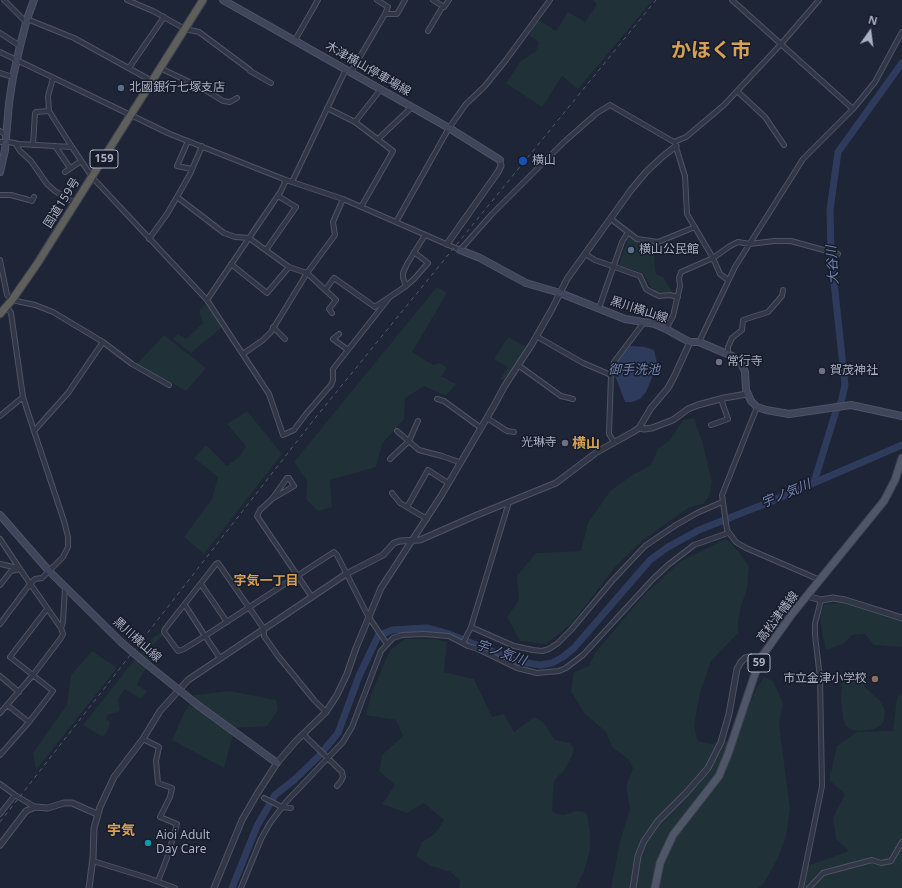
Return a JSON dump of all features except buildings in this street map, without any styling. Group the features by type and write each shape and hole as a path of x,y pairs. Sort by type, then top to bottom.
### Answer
{"highway":[{"name":"国道159号","path":"0,314 12,300 37,264 131,116 201,1"}],"main road":[{"path":"0,172 13,77 27,20 34,0"},
{"name":"木津横山停車場線","path":"223,0 449,128 500,160"},
{"name":"黒川横山線","path":"460,250 480,258 522,281 560,293 625,319 655,324 684,340 699,342 728,354 738,360 742,365 747,394"},
{"path":"747,394 751,401 758,407 789,414 851,405 902,416"},
{"name":"高松津幡線","path":"655,888 660,863 673,835 719,776 728,754 760,659 792,614 884,501 895,480 902,458"},
{"name":"黒川横山線","path":"0,515 49,571 121,642 199,706 277,763"}],"street":[{"path":"4,0 27,20 74,38 152,81"},
{"path":"127,0 185,29 199,32 250,71 271,82"},
{"path":"295,40 318,0"},
{"path":"292,182 327,108 388,7 377,0"},
{"path":"384,14 397,14 405,0"},
{"path":"433,0 443,6"},
{"path":"428,31 443,6 444,7 449,0"},
{"path":"396,222 449,128 466,104 484,87 506,60 550,0"},
{"path":"732,0 853,109"},
{"path":"214,888 242,820 257,794 277,763 303,734 326,712 337,695 347,674 368,616 381,588 427,519 504,387 536,336 567,279 631,190 646,172 675,144 686,137 724,104 781,44 819,0"},
{"path":"129,68 164,18"},
{"path":"699,342 728,280 803,159 853,109 875,82 902,32"},
{"path":"0,33 20,46"},
{"path":"0,52 131,116 188,141 286,180 361,207 460,250 492,214 564,142 597,112 610,105 675,144 685,176 687,214 713,258 720,274 728,280"},
{"path":"160,68 202,88 223,101 230,102 237,98"},
{"path":"0,73 13,77"},
{"path":"53,78 48,96 49,111 81,161 92,177 207,300 269,394 283,435 294,430 331,386 333,380 333,369 389,298"},
{"path":"356,122 381,89"},
{"path":"737,91 766,117 784,145"},
{"path":"378,140 412,107"},
{"path":"327,108 356,122 393,151 361,207"},
{"path":"33,145 35,113 49,111"},
{"path":"0,131 6,134"},
{"path":"188,141 178,166 192,169"},
{"path":"3,142 72,147"},
{"path":"17,143 20,151 31,161 48,184 55,191 75,203"},
{"path":"55,146 70,168"},
{"path":"149,239 177,197 202,146"},
{"path":"447,244 498,172 501,166 500,160"},
{"path":"65,172 81,161"},
{"path":"207,300 278,196 286,180"},
{"path":"0,195 11,195 29,200 32,200 34,197"},
{"path":"266,250 296,207 278,196"},
{"path":"177,197 224,233 236,237 249,238 289,267 307,273 336,300 329,309 332,313"},
{"path":"243,354 262,340 307,273 335,235 333,222 343,200"},
{"path":"611,218 637,239 658,242 695,227"},
{"path":"599,308 622,242 628,232"},
{"path":"406,286 403,273 425,235"},
{"path":"666,329 673,316 678,297 680,286 679,278 681,272 713,258 738,242 750,244 774,241 791,242 837,254"},
{"path":"325,290 334,278 375,307 406,286 428,263 414,252"},
{"path":"585,254 595,260 640,276 646,289 659,296 670,295 678,297"},
{"path":"0,260 6,290 8,296 12,300 34,305 53,312 103,342 132,364 169,385"},
{"path":"231,264 267,293 289,267"},
{"path":"0,289 6,290"},
{"path":"728,354 728,347 732,338 742,330 743,320 768,312 782,296 783,290"},
{"path":"0,624 30,584 35,579 42,578 49,571 66,552 68,546 68,537 64,521 24,397 11,313 6,307"},
{"path":"614,442 609,434 611,375 614,362 642,325 646,322"},
{"path":"271,328 285,339"},
{"path":"339,334 333,339 348,350"},
{"path":"536,336 582,363 611,375"},
{"path":"34,431 68,393 103,342"},
{"path":"89,888 93,861 94,828 97,814 114,777 143,739 160,711 188,680 346,574 383,555 394,543 420,540 556,483 597,452 639,428 651,408 668,388 690,342"},
{"path":"518,365 561,396 573,399"},
{"path":"639,428 652,428 673,420 688,409 721,399 747,394"},
{"path":"0,416 24,397"},
{"path":"437,399 444,401 481,428"},
{"path":"711,425 728,419 721,399"},
{"path":"758,407 722,495 727,532 736,542 746,548 820,580"},
{"path":"487,418 507,431 514,432"},
{"path":"390,458 409,441 418,421"},
{"path":"397,431 419,450 458,462 458,467"},
{"path":"407,507 428,470 448,483"},
{"path":"272,499 294,486 289,478 287,478 272,499 257,514 257,516 312,597"},
{"path":"392,494 400,503 427,519"},
{"path":"463,643 471,627 508,502"},
{"path":"471,627 514,646 533,650 549,649 558,644 612,581 645,546 659,535 702,510 723,504"},
{"path":"241,888 261,839 281,807 344,742 352,727 381,650 392,638 402,635 424,634 449,636 517,668 537,673 566,668 583,655 653,579 668,565 694,545 727,532"},
{"path":"0,539 61,628 63,634 33,675 0,713"},
{"path":"326,712 314,700 278,656 264,636 264,629 249,607 218,564 216,564 165,629 164,632 178,651 184,650 227,622 249,607 297,575 334,552 337,555 368,616 387,644"},
{"path":"0,564 20,569"},
{"path":"0,585 11,571 20,569"},
{"path":"201,584 227,622"},
{"path":"61,628 63,622 65,587"},
{"path":"807,596 821,600 833,598 845,600 902,618"},
{"path":"801,888 822,785 820,678 815,635 815,624 821,600"},
{"path":"185,605 220,658"},
{"path":"0,755 54,691 10,657 47,609"},
{"path":"632,888 638,856 644,841 658,820 687,792 708,768 721,742 729,714 737,669 745,658 750,657 760,659"},
{"path":"0,676 19,692"},
{"path":"7,705 29,722"},
{"path":"303,734 342,772 342,781 337,786"},
{"path":"143,739 159,747 156,761 158,783 172,788 170,796 160,817 177,824 158,882"},
{"path":"0,784 15,796 35,807 48,808 64,803 72,803 97,814"},
{"path":"0,814 15,796"},
{"path":"264,798 281,807 291,808"},
{"path":"0,845 26,812 35,807"},
{"path":"809,888 823,873 872,860 880,863 891,861 902,842"},
{"path":"93,861 175,888"}],"shaded area":[{"path":"593,0 653,0 578,89 562,76 542,107 506,83 521,61 536,51 539,42 529,35 539,20 556,31 568,12 585,22 597,4"},
{"path":"629,235 637,241 653,244 656,274 663,277 673,293 662,294 652,290 644,274 619,265"},
{"path":"437,287 447,293 412,352 433,365 440,363 447,368 441,376 456,384 446,396 424,386 405,398 404,419 382,444 376,467 330,480 332,507 318,511 306,499 307,481 294,462"},
{"path":"207,303 222,327 191,353 173,339 178,334 186,339 203,323 199,311"},
{"path":"164,335 206,368 186,391 137,364"},
{"path":"508,337 526,347 506,381 500,379 508,367 494,359"},
{"path":"247,411 282,454 204,554 184,537 212,499 218,477 194,458 206,445 227,466 239,457 246,446 227,424"},
{"path":"694,418 702,441 712,482 709,496 703,504 688,508 643,540 615,567 572,623 546,644 520,641 507,617 519,600 517,576 536,553 581,551 588,523 610,491 634,474 651,465 658,449 670,440 683,420"},
{"path":"726,539 737,550 749,566 747,589 741,606 738,622 738,633 711,661 700,693 694,726 698,741 711,744 727,741 746,713 756,689 764,677 773,681 783,703 779,724 790,809 786,836 778,858 764,883 758,888 611,888 620,841 630,809 626,786 633,768 628,759 612,747 606,732 584,713 571,691 574,672 589,666 595,653 643,596 681,561"},
{"path":"845,603 902,621 902,647 874,645 865,634 852,635 843,644 826,650 820,614 825,604"},
{"path":"162,632 163,636 147,650 152,661 141,676 137,685 147,691 141,699 125,689 118,699 120,711 107,715 106,720 110,721 109,728 103,737 83,725 151,639"},
{"path":"405,639 436,639 447,642 444,672 474,679 492,717 504,714 514,732 534,717 543,722 555,740 570,743 574,748 572,756 565,769 554,781 552,811 557,814 564,815 576,811 587,814 590,832 590,850 584,871 576,888 459,888 460,881 451,872 431,866 416,856 422,842 435,834 444,820 424,803 407,813 382,804 395,785 379,771 382,755 403,736 396,720 366,715 371,694 390,650"},
{"path":"92,651 117,668 36,770 33,753 67,705 71,675"},
{"path":"859,679 865,685 864,686 880,701 885,711 884,721 881,725 874,729 861,731 852,730 846,726 843,719 841,697 842,686 840,684 848,680"},
{"path":"230,691 276,700 278,710 267,726 235,728 224,768 172,740 183,715 195,695"},
{"path":"902,693 902,888 803,888 805,885 807,866 849,851 836,839 833,818 845,794 829,780 837,746 857,732 893,731 897,698"}],"water":[{"name":"御手洗池","path":"630,346 645,347 654,350 657,362 646,392 640,399 632,402 625,402 613,373 618,359"}],"waterway":[{"name":"大谷川","path":"814,482 836,411 841,402 845,385 831,254 830,210 838,152 902,63"},
{"name":"宇ノ気川","path":"232,888 257,826 275,795 294,780 319,756 338,733 359,676 378,636 392,630 427,628 449,634 516,661 540,665 552,663 563,657 574,648 650,560 668,547 699,530 772,501 902,445"}],"railway":[{"path":"0,822 316,417 656,0"}],"place":[{"name":"北國銀行七塚支店","path":"121,88"},
{"name":"横山","path":"523,161"},
{"name":"横山公民館","path":"631,250"},
{"name":"常行寺","path":"719,362"},
{"name":"賀茂神社","path":"822,371"},
{"name":"光琳寺","path":"565,443"},
{"name":"市立金津小学校","path":"875,679"},
{"name":"Aioi Adult Day Care","path":"148,843"}],"district":[{"name":"かほく市","path":"711,51"},
{"name":"横山","path":"586,444"},
{"name":"宇気一丁目","path":"266,581"},
{"name":"宇気","path":"121,831"}]}
